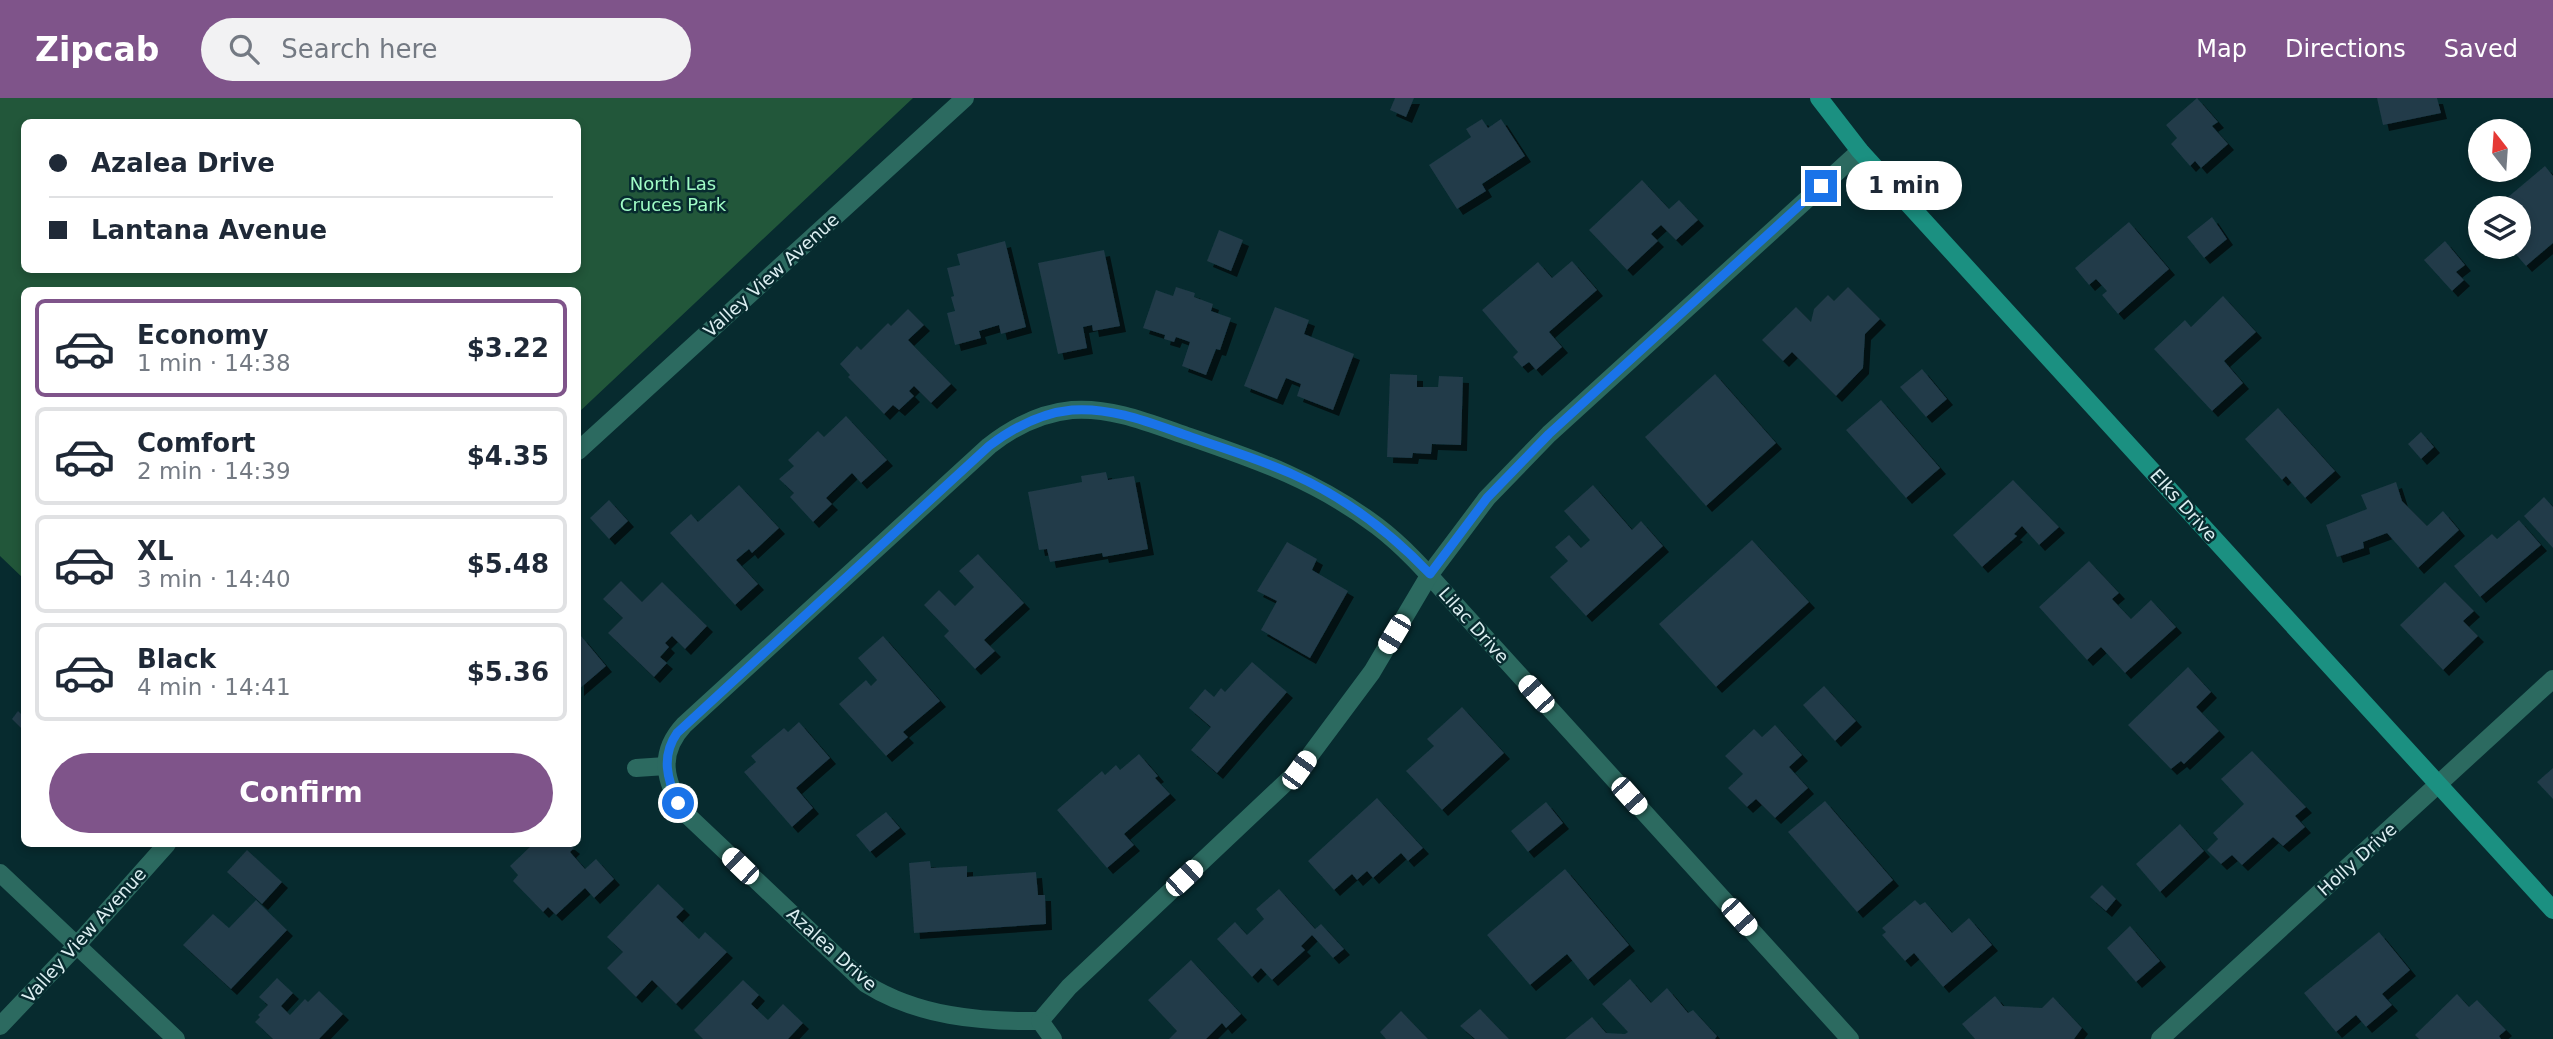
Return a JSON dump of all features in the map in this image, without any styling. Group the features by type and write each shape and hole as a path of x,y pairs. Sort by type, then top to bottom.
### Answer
{"main road":[{"name":"Elks Drive","path":"1819,98 1860,151 2553,910"}],"street":[{"name":"Valley View Avenue","path":"581,448 965,98"},
{"path":"1053,1039 1040,1021 1069,987 1299,770 1372,672 1430,574 1487,498 1549,434 1860,151"},
{"name":"Lilac Drive","path":"666,766 670,743 684,725 989,446 1005,434 1046,415 1093,410 1118,414 1292,474 1334,496 1398,543 1430,574 1462,613 1850,1039"},
{"name":"Holly Drive","path":"2160,1039 2553,679"},
{"path":"636,768 666,766"},
{"name":"Azalea Drive","path":"666,766 673,792 684,812 866,984 917,1009 1000,1021 1040,1021"},
{"name":"Valley View Avenue","path":"0,1026 164,847"},
{"path":"0,873 176,1039"}],"green space":[{"name":"North Las Cruces Park","path":"0,98 913,98 581,410 581,287 21,287 21,576 0,556"}],"building":[{"path":"1395,98 1414,98 1406,117 1390,110"},
{"path":"2197,98 2218,122 2212,126 2228,144 2201,168 2195,161 2190,166 2171,144 2177,138 2166,125"},
{"path":"2377,98 2437,98 2441,113 2383,125"},
{"path":"1482,119 1488,128 1501,119 1525,156 1482,184 1486,191 1457,209 1429,165 1471,137 1466,129"},
{"path":"2545,166 2553,176 2553,243 2526,266 2520,259 2531,259 2531,196 2509,196 2526,182 2531,182 2531,178"},
{"path":"1642,180 1669,209 1679,200 1698,220 1676,240 1661,225 1651,234 1658,241 1627,270 1589,230"},
{"path":"2212,217 2227,239 2204,258 2187,237"},
{"path":"2129,222 2169,269 2118,314 2102,295 2107,291 2096,279 2089,285 2075,268"},
{"path":"1219,230 1243,240 1231,271 1207,261"},
{"path":"1005,241 1026,327 1001,334 999,325 979,331 981,338 955,345 947,313 955,311 947,268 960,265 957,254"},
{"path":"2445,241 2465,265 2456,272 2464,280 2452,291 2424,260"},
{"path":"1104,250 1120,326 1093,331 1092,325 1083,327 1087,348 1058,354 1038,263"},
{"path":"1572,261 1597,290 1549,332 1562,347 1536,370 1529,362 1522,367 1513,357 1518,352 1482,310 1538,262 1552,278"},
{"path":"1176,287 1195,293 1194,297 1213,304 1211,311 1231,318 1220,350 1216,349 1206,375 1182,366 1190,342 1176,337 1174,342 1164,339 1165,335 1143,328 1156,290 1173,296"},
{"path":"1848,287 1880,319 1865,334 1863,368 1836,396 1792,352 1783,361 1762,340 1796,307 1811,322 1814,309 1828,295 1834,301"},
{"path":"2223,296 2256,332 2224,361 2243,383 2212,411 2154,349 2185,320 2191,327"},
{"path":"1275,307 1309,320 1304,334 1354,354 1333,410 1297,396 1301,384 1286,378 1277,399 1244,386"},
{"path":"908,309 924,325 908,340 951,384 931,403 914,386 909,391 914,396 899,410 893,405 884,414 848,377 850,375 840,364 857,346 861,350 888,323 891,326"},
{"path":"1922,369 1947,399 1926,417 1900,387"},
{"path":"1390,374 1417,375 1417,387 1438,387 1439,376 1463,377 1461,445 1432,444 1431,454 1413,453 1412,458 1387,457"},
{"path":"1715,374 1776,443 1706,506 1645,437"},
{"path":"1881,400 1940,468 1906,498 1846,430"},
{"path":"2278,408 2335,471 2305,498 2286,476 2282,480 2245,439"},
{"path":"846,416 887,460 861,483 852,473 826,498 832,504 813,522 790,497 794,493 779,479 794,466 788,460 818,431 824,437"},
{"path":"2421,432 2434,447 2421,459 2408,444"},
{"path":"1106,472 1108,480 1134,476 1148,549 1050,562 1047,549 1039,550 1028,492 1082,482 1081,476"},
{"path":"2013,480 2059,527 2039,545 2022,526 2014,534 2017,536 1982,567 1953,535"},
{"path":"2396,482 2402,501 2427,526 2443,511 2459,530 2418,568 2387,533 2363,542 2364,548 2337,557 2326,525 2367,509 2361,495"},
{"path":"739,485 779,528 752,553 749,549 736,560 758,584 735,605 670,533 691,514 698,522"},
{"path":"1593,485 1632,530 1641,521 1663,546 1586,616 1550,577 1568,561 1555,547 1569,535 1581,548 1590,540 1564,511"},
{"path":"2544,497 2553,507 2553,548 2524,516"},
{"path":"609,500 628,521 609,539 590,518"},
{"path":"2519,520 2541,545 2480,597 2454,566 2492,534 2497,539"},
{"path":"1752,540 1809,602 1716,687 1659,624"},
{"path":"1287,542 1317,559 1312,570 1348,591 1310,658 1261,630 1277,601 1257,591"},
{"path":"978,554 1024,603 984,640 995,651 975,669 944,636 949,631 924,605 939,590 955,606 974,587 959,571"},
{"path":"2089,561 2119,593 2112,599 2131,619 2151,600 2176,627 2125,673 2101,647 2087,660 2039,607"},
{"path":"621,581 642,602 662,582 707,626 685,649 672,636 665,643 669,647 660,657 667,663 654,677 608,633 623,618 603,599"},
{"path":"2445,582 2474,611 2463,621 2478,636 2443,670 2400,625"},
{"path":"581,636 606,666 581,687"},
{"path":"883,636 940,701 903,732 908,737 886,756 839,704 866,680 871,686 877,680 858,658"},
{"path":"1252,662 1287,692 1217,773 1191,750 1211,727 1189,708 1205,689 1214,697 1221,688 1225,692"},
{"path":"2188,667 2211,692 2196,707 2219,731 2184,764 2181,761 2171,769 2128,725"},
{"path":"1824,686 1856,721 1835,741 1803,705"},
{"path":"1462,707 1504,753 1442,810 1406,771 1434,746 1427,739"},
{"path":"18,711 21,714 21,728 12,719"},
{"path":"799,722 830,758 796,788 813,808 792,827 744,772 756,762 751,756 784,728 788,732"},
{"path":"1775,725 1802,755 1789,767 1808,788 1775,818 1756,799 1747,807 1728,788 1743,774 1725,756 1754,729 1762,737"},
{"path":"2252,751 2306,807 2295,816 2305,827 2283,846 2273,837 2242,865 2232,855 2221,864 2207,850 2218,839 2213,833 2244,804 2221,779"},
{"path":"1139,754 1170,794 1124,834 1134,845 1107,868 1057,810 1102,771 1105,775 1116,765 1120,770"},
{"path":"2553,768 2553,799 2537,782"},
{"path":"1377,798 1423,848 1408,861 1401,853 1373,878 1367,871 1357,880 1352,874 1334,890 1308,861"},
{"path":"1825,801 1893,880 1857,912 1788,832"},
{"path":"1546,802 1563,823 1528,852 1511,831"},
{"path":"886,812 900,828 870,852 856,835"},
{"path":"2180,824 2204,851 2160,892 2136,864"},
{"path":"530,847 573,847 570,852 585,869 596,859 614,879 594,898 585,888 556,915 548,907 543,912 513,881 518,875 510,866"},
{"path":"247,850 282,882 262,904 227,872"},
{"path":"930,861 931,868 967,866 967,877 1036,872 1038,895 1045,895 1046,924 914,933 909,863"},
{"path":"1565,869 1629,945 1588,980 1567,954 1530,985 1487,935"},
{"path":"658,884 684,909 676,917 699,939 705,932 727,952 676,1004 652,980 636,997 607,968 623,952 607,937"},
{"path":"2102,885 2116,899 2106,911 2090,897"},
{"path":"1279,889 1315,929 1321,924 1344,949 1333,958 1312,935 1301,946 1305,950 1272,980 1261,968 1252,977 1217,939 1235,922 1247,935 1264,919 1256,909"},
{"path":"256,900 287,930 231,989 183,945 213,914 229,928"},
{"path":"1915,900 1920,905 1925,902 1952,933 1969,918 1992,945 1943,987 1914,953 1905,961 1882,935 1886,932 1882,928"},
{"path":"2130,926 2160,961 2136,982 2107,948"},
{"path":"2379,932 2410,970 2382,994 2392,1005 2366,1027 2356,1015 2336,1032 2304,993"},
{"path":"1191,960 1241,1014 1226,1028 1222,1023 1206,1039 1169,1039 1177,1031 1148,1000"},
{"path":"277,978 293,993 281,1006 290,1015 305,999 308,1002 319,991 343,1014 319,1039 273,1039 255,1022 268,1005 259,997"},
{"path":"1630,979 1651,1003 1667,988 1688,1013 1693,1010 1717,1036 1715,1039 1565,1039 1592,1017 1606,1033 1628,1032 1602,1004"},
{"path":"743,980 759,995 751,1004 768,1020 783,1004 803,1023 788,1039 703,1039 694,1030"},
{"path":"2457,994 2469,1007 2477,1000 2506,1030 2499,1036 2501,1039 2419,1039 2415,1035"},
{"path":"1995,996 2003,1006 2042,1008 2053,997 2082,1028 2074,1039 1975,1039 1962,1024"},
{"path":"1480,1009 1509,1039 1475,1039 1460,1026"},
{"path":"1401,1011 1428,1039 1386,1039 1380,1032"}],"route":[{"path":"678,803 666,766 670,743 684,725 989,446 1025,423 1046,415 1070,411 1093,410 1118,414 1270,465 1314,485 1359,513 1398,543 1430,574 1487,498 1549,434 1821,186"}]}
